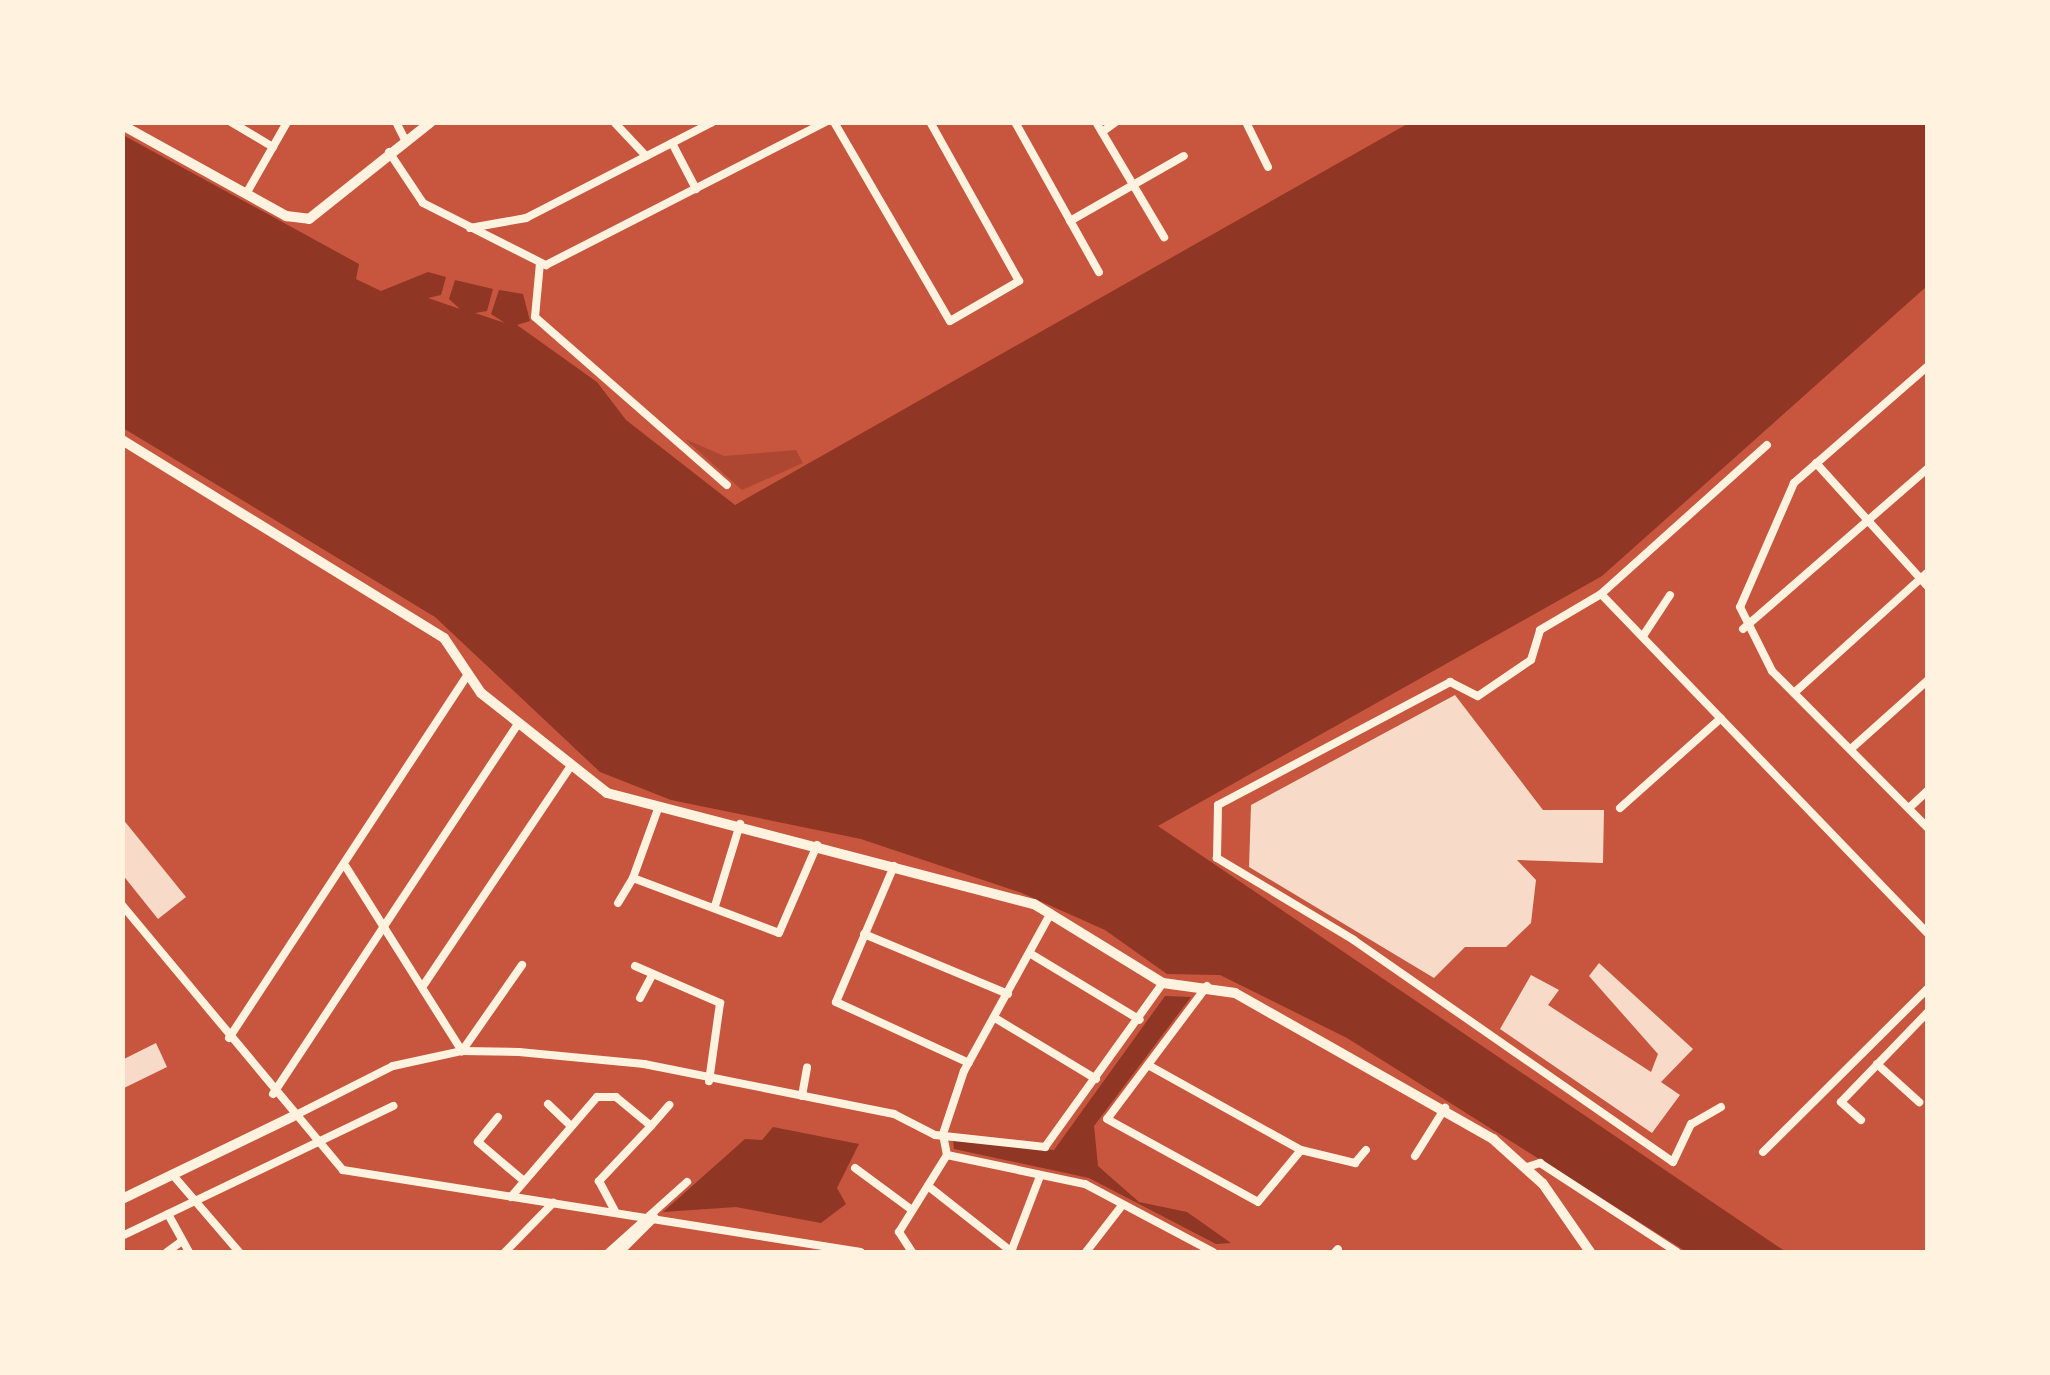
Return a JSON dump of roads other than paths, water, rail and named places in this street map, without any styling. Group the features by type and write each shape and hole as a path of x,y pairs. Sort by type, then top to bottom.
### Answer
{"street":[{"path":"138,134 145,122"},
{"path":"230,122 273,147"},
{"path":"246,194 286,122"},
{"path":"396,122 405,140"},
{"path":"122,125 246,194 308,219 347,196 389,152 431,122"},
{"path":"614,122 646,156"},
{"path":"470,228 526,218 698,126 713,122"},
{"path":"540,263 826,122"},
{"path":"834,122 950,321 1019,281 930,122"},
{"path":"1015,122 1099,272"},
{"path":"1116,122 1099,127 1164,237"},
{"path":"1246,122 1268,167"},
{"path":"672,142 696,189"},
{"path":"389,152 424,203 540,263"},
{"path":"1070,220 1184,156"},
{"path":"540,263 535,317 727,485"},
{"path":"1928,366 1794,482 1740,607 1744,629 1794,693 1928,828"},
{"path":"122,440 444,638 466,678 568,770 606,793 740,824 1051,913 1165,984 1204,986 1446,1108 1527,1167 1590,1252"},
{"path":"1720,1106 1691,1124 1673,1162 1354,940 1217,858 1218,805 1450,682 1478,696 1531,660 1540,630 1602,594 1767,445"},
{"path":"1816,463 1928,588"},
{"path":"1744,629 1928,468"},
{"path":"1794,693 1928,572"},
{"path":"1602,594 1928,934"},
{"path":"1643,636 1670,595"},
{"path":"229,1038 346,867 466,678"},
{"path":"1852,748 1928,680"},
{"path":"1620,808 1721,718"},
{"path":"274,1094 518,724"},
{"path":"423,986 568,770"},
{"path":"1909,808 1928,790"},
{"path":"618,904 633,878 659,806"},
{"path":"715,906 740,824"},
{"path":"633,878 779,933 817,845"},
{"path":"894,866 836,1002 969,1062"},
{"path":"346,867 462,1051"},
{"path":"122,905 126,918 315,1144 360,1176 652,1216 834,1244 860,1252"},
{"path":"912,1252 898,1232 948,1155 943,1134 969,1062 1051,913"},
{"path":"864,934 1008,994"},
{"path":"1030,954 1140,1020"},
{"path":"462,1051 522,964"},
{"path":"635,966 720,1002 708,1081"},
{"path":"640,998 652,974"},
{"path":"122,1200 372,1074 462,1051 610,1059 708,1081 802,1096 943,1134 1048,1146 1165,984"},
{"path":"1204,986 1107,1119 1258,1202 1301,1150"},
{"path":"1763,1152 1928,988"},
{"path":"1862,1120 1840,1102 1928,1012"},
{"path":"995,1018 1096,1080"},
{"path":"1877,1064 1919,1102"},
{"path":"1148,1065 1301,1150 1355,1163 1366,1150"},
{"path":"802,1096 808,1067"},
{"path":"510,1198 597,1097 616,1097 651,1126"},
{"path":"548,1104 571,1126"},
{"path":"615,1211 599,1181 669,1105"},
{"path":"122,1236 393,1106"},
{"path":"1415,1156 1446,1108"},
{"path":"498,1117 478,1142 524,1181"},
{"path":"948,1155 1086,1184 1120,1208 1212,1252"},
{"path":"1527,1167 1540,1163 1677,1252"},
{"path":"855,1168 912,1210"},
{"path":"172,1174 239,1252"},
{"path":"928,1186 1012,1252 1040,1176"},
{"path":"620,1252 687,1182"},
{"path":"505,1252 553,1203"},
{"path":"1086,1252 1120,1208"},
{"path":"168,1214 189,1252"},
{"path":"609,1252 652,1216"},
{"path":"167,1252 182,1241"},
{"path":"822,1252 834,1244"}]}
